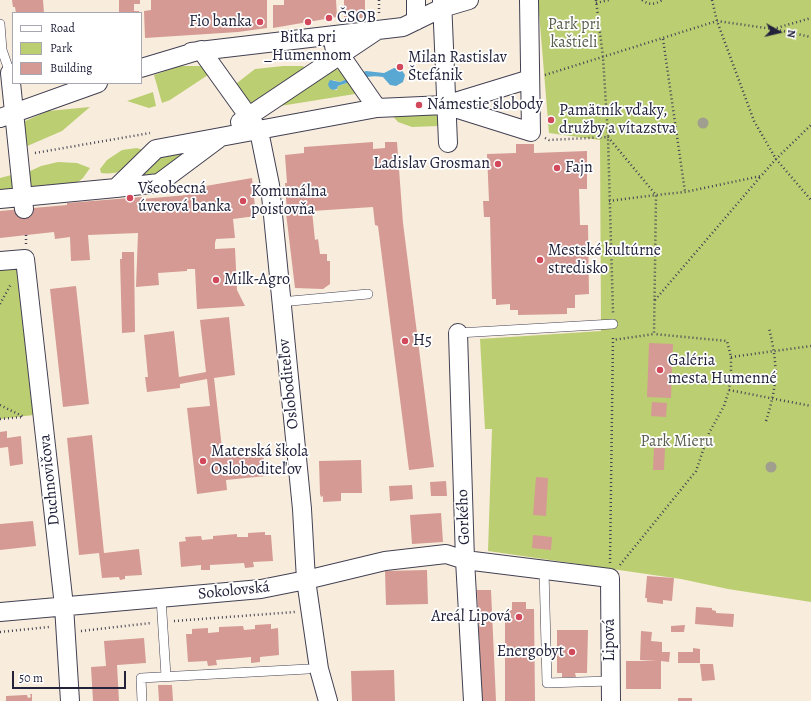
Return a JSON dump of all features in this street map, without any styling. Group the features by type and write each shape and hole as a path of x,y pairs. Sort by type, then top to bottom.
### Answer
{"street":[{"path":"416,0 416,21"},
{"path":"142,58 327,36 379,21 403,27 416,21 442,4 469,0"},
{"path":"446,105 531,132 529,0"},
{"path":"442,4 448,143"},
{"path":"0,199 23,203 116,188 159,183 248,116 345,62 379,21"},
{"path":"327,36 377,108"},
{"path":"142,68 202,50"},
{"path":"202,50 259,130"},
{"path":"8,73 7,116 23,203"},
{"path":"116,188 156,148 377,108 446,105 530,79"},
{"path":"7,116 95,84"},
{"name":"Osloboditeľov","path":"259,130 270,185 280,302 302,509 306,580 319,669 328,701"},
{"name":"Duchnovičova","path":"0,261 25,259 64,606 70,701"},
{"name":"Gorkého","path":"458,333 465,560 473,701"},
{"name":"Sokolovská","path":"0,612 261,589 385,561 446,554 465,560 610,578"},
{"name":"Lipová","path":"610,578 611,701"}],"lane":[{"path":"0,24 2,50 8,73"},
{"path":"280,302 368,294"},
{"path":"458,333 613,324"},
{"path":"544,570 547,683 610,681"},
{"path":"161,598 166,676"},
{"path":"142,701 141,678 308,669"}],"path":[{"path":"379,0 379,21"},
{"path":"609,0 596,2 603,57 608,137 613,324 610,578"},
{"path":"642,0 647,3 655,4 662,0"},
{"path":"712,0 717,22 754,121 776,158 811,200"},
{"path":"773,29 811,18"},
{"path":"530,79 717,22 773,29 811,37"},
{"path":"663,39 685,192"},
{"path":"655,300 776,158 811,125"},
{"path":"531,132 549,140 608,137"},
{"path":"608,137 656,194 654,334"},
{"path":"609,201 656,194 685,192 761,176"},
{"path":"766,421 773,398 776,375 775,351 769,328"},
{"path":"610,578 696,471 709,433 724,406 729,390 731,374 731,357 727,341 654,334 613,340"},
{"path":"731,357 811,346"},
{"path":"729,390 811,406"},
{"path":"0,405 24,416 0,419"},
{"path":"74,631 163,622 298,612"},
{"path":"0,632 51,627"}],"green space":[{"name":"Park Mieru","path":"538,0 811,0 811,602 728,589 681,579 488,551 492,429 485,429 480,339 601,331 600,140 549,133"},
{"path":"180,66 206,66 211,73 170,100 162,103 154,75"},
{"path":"283,66 303,66 307,72 249,110 233,86 255,69"},
{"path":"329,67 343,71 349,78 340,82 333,80 334,90 337,90 338,86 352,81 361,93 274,107"},
{"path":"153,92 156,106 149,108 127,101"},
{"path":"90,107 62,131 25,147 23,122 48,111"},
{"path":"390,113 439,114 439,126 412,127 398,122"},
{"path":"137,148 146,151 126,168 115,173 101,173 100,169 107,160 122,150"},
{"path":"163,151 187,156 157,180 137,181 148,165"},
{"path":"58,162 77,163 90,168 83,178 73,186 28,190 26,173 41,166"},
{"path":"15,174 16,189 0,191 0,178"},
{"path":"25,259 42,414 0,419 0,261"}],"water":[{"path":"394,68 401,69 405,75 403,82 396,86 390,85 383,77 377,76 355,80 338,86 335,90 331,89 328,84 330,80 340,82 366,71 384,73"}],"building":[{"path":"12,0 43,0 44,12 16,12 15,7 13,7"},
{"path":"119,0 140,0 140,4 134,4 134,11 139,12 119,12"},
{"path":"151,0 267,0 267,28 238,32 145,38 144,11 151,10"},
{"path":"284,0 336,0 337,17 273,28 273,5 284,5"},
{"path":"344,0 365,0 365,18 344,18"},
{"path":"373,142 373,149 385,148 385,142 397,142 403,223 434,467 409,470 378,226 375,225 373,207 312,211 315,240 318,239 320,254 327,254 327,261 330,261 330,284 323,289 295,288 286,213 285,183 287,183 285,155 304,153 304,147"},
{"name":"Mestské kultúrne stredisko","path":"516,144 534,144 534,153 587,151 587,189 579,189 580,225 588,225 589,294 575,295 575,308 567,308 567,314 518,315 518,310 510,310 510,304 496,305 496,299 492,299 490,217 484,217 483,201 489,201 487,154 516,153"},
{"path":"252,178 256,216 233,219 235,238 216,239 215,243 215,249 235,248 237,290 245,306 197,309 195,269 158,273 159,285 136,287 138,233 88,235 90,260 71,261 70,237 55,239 54,232 0,238 0,211 67,205 67,203 187,195 188,189"},
{"path":"122,252 134,252 135,332 122,333 120,259 122,259"},
{"path":"76,286 89,404 63,407 50,289"},
{"path":"229,317 235,375 214,378 223,457 263,452 266,476 226,480 227,490 197,494 187,408 210,406 207,379 180,384 180,388 147,392 145,377 148,377 144,335 174,331 179,377 206,372 200,320"},
{"name":"Galéria mesta Humenné","path":"649,343 673,344 671,398 647,397"},
{"path":"652,402 667,403 666,417 651,416"},
{"path":"7,431 7,438 21,436 23,464 10,466 8,447 0,448 0,432"},
{"path":"92,435 104,553 139,549 142,575 125,576 125,579 120,580 119,577 102,578 99,553 79,555 67,438"},
{"path":"654,448 665,448 664,470 653,470"},
{"path":"361,460 362,493 341,493 341,501 323,502 323,496 321,497 320,494 319,461"},
{"path":"536,477 548,478 546,516 533,515"},
{"path":"446,481 447,496 431,496 430,482"},
{"path":"412,485 413,499 390,501 389,486"},
{"path":"441,513 443,542 412,544 410,515"},
{"path":"33,521 36,546 0,550 0,524"},
{"path":"265,532 265,535 271,535 273,561 253,562 254,567 245,568 244,563 210,565 210,570 201,570 201,565 181,567 179,542 186,541 185,537 201,536 202,540 213,539 213,536 237,534 237,537 248,537 248,533"},
{"path":"533,535 552,537 551,550 532,548"},
{"path":"427,570 428,604 386,605 385,571"},
{"path":"647,576 674,578 672,601 663,600 663,604 647,602 647,598 645,598"},
{"path":"477,590 491,590 496,701 482,701"},
{"path":"512,602 526,602 526,609 534,609 535,701 505,701 505,610 512,610"},
{"path":"696,607 712,608 712,610 716,611 716,613 734,614 733,627 695,624"},
{"path":"271,624 271,629 278,628 279,655 260,657 260,662 251,663 251,657 216,660 217,665 208,666 207,661 188,662 186,634 192,634 192,629 208,628 208,633 219,632 219,627 243,626 244,630 255,629 255,625"},
{"path":"685,625 684,632 671,632 671,626"},
{"name":"Energobyt","path":"557,630 588,630 587,673 575,673 576,677 562,677 562,673 557,673"},
{"path":"641,631 652,632 651,641 662,642 662,652 670,652 669,662 661,661 661,689 626,689 626,661 657,661 640,660"},
{"path":"144,638 146,663 117,665 119,701 93,701 91,667 106,666 104,641"},
{"path":"693,648 700,649 700,663 678,663 678,652 693,652"},
{"path":"700,664 713,664 715,680 702,681"},
{"path":"394,670 395,701 352,701 351,671"},
{"path":"158,685 172,685 173,701 159,701"},
{"path":"30,694 32,694 32,701 6,701 6,696 27,695 28,698 31,697"},
{"path":"678,698 692,698 692,701 678,701"}],"place":[{"name":"ČSOB","path":"329,18"},
{"name":"Fio banka","path":"260,22"},
{"name":"Bitka pri _Humennom","path":"308,22"},
{"name":"Milan Rastislav Štefánik","path":"400,67"},
{"name":"Námestie slobody","path":"419,105"},
{"name":"Pamätník vďaky, družby a vítazstva","path":"551,120"},
{"name":"Ladislav Grosman","path":"498,164"},
{"name":"Fajn","path":"557,168"},
{"name":"Všeobecná úverová banka","path":"130,198"},
{"name":"Komunálna poisťovňa","path":"243,201"},
{"name":"Mestské kultúrne stredisko","path":"540,260"},
{"name":"Milk-Agro","path":"216,280"},
{"name":"H5","path":"405,341"},
{"name":"Galéria mesta Humenné","path":"660,370"},
{"name":"Materská škola Osloboditeľov","path":"203,461"},
{"name":"Areál Lipová","path":"519,617"},
{"name":"Energobyt","path":"572,652"}],"park label":[{"name":"Park pri kaštieli","path":"574,34"}]}
